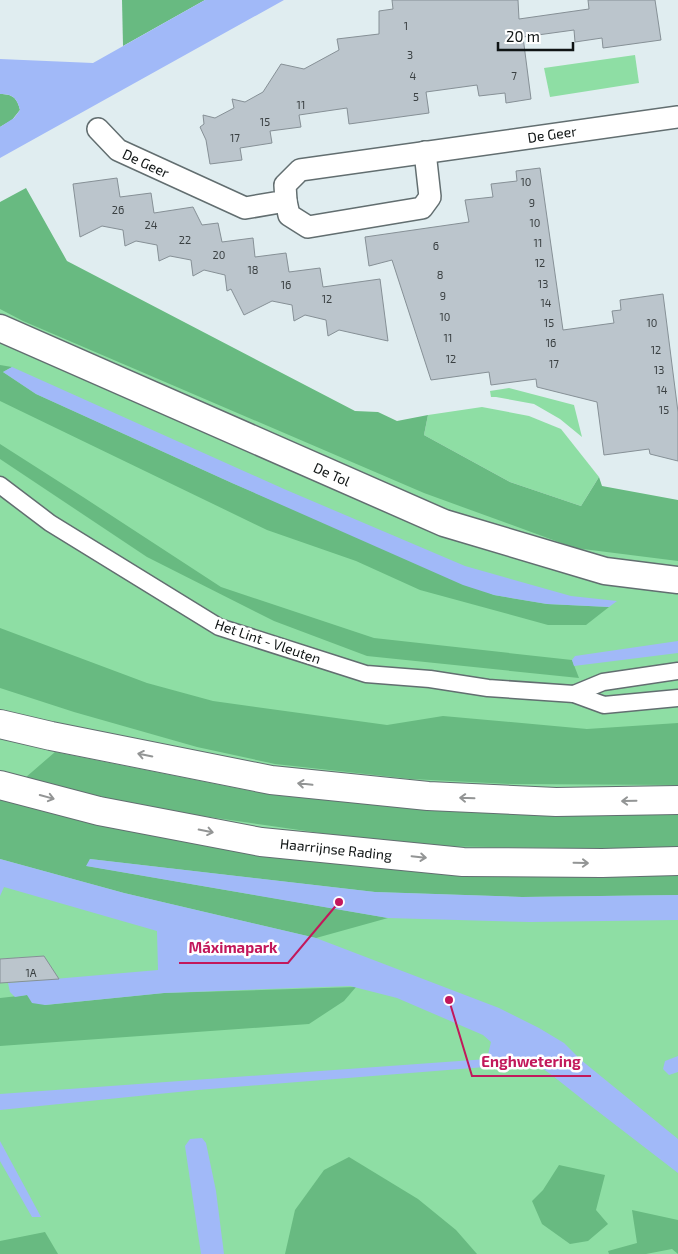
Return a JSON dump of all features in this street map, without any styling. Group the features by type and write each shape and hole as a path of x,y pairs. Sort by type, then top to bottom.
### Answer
{"main road":[{"path":"0,724 272,780 428,796 556,802 678,800"},
{"name":"Haarrijnse Rading","path":"0,785 99,811 261,842 463,862 602,863 678,861"}],"street":[{"name":"De Geer","path":"98,129 118,150 245,208 286,201 285,185 300,170 678,117"},
{"path":"286,201 289,216 308,227 422,208 430,197 425,152"},
{"name":"De Tol","path":"0,328 444,523 606,571 678,580"},
{"name":"Het Lint - Vleuten","path":"0,485 50,523 219,627 366,674 430,679 488,688 574,694 604,705 678,698"},
{"name":"Het Lint - Vleuten","path":"574,694 603,682 678,671"}],"green space":[{"path":"122,0 205,0 123,46"},
{"path":"635,55 639,83 550,97 544,68"},
{"path":"0,94 14,98 20,110 12,120 0,127"},
{"path":"26,188 67,261 355,411 378,412 397,421 428,415 424,435 510,482 581,506 599,477 602,486 678,500 678,561 575,548 424,493 23,321 0,309 0,202"},
{"path":"0,304 678,551 678,1254 0,1254"},
{"path":"0,365 12,367 3,372 36,394 232,483 494,595 547,604 609,607 586,625 548,625 420,590 356,561 267,530 0,401"},
{"path":"509,388 574,405 582,437 560,419 534,404 491,397 490,391"},
{"path":"482,407 529,416 561,429 599,477 581,506 510,482 424,435 428,415"},
{"path":"0,444 221,587 374,638 572,660 579,678 367,656 274,621 147,557 0,459"},
{"path":"0,628 147,683 213,701 387,725 443,716 587,729 678,723 678,785 511,784 411,779 275,764 197,747 74,712 0,688"},
{"path":"55,752 256,792 404,808 619,815 678,810 678,848 411,846 147,808 25,778"},
{"path":"0,799 90,823 257,855 460,876 678,873 678,895 522,897 375,892 90,859 87,866 388,918 316,938 124,893 0,859"},
{"path":"356,987 344,1001 309,1024 0,1046 0,998 27,995 45,1005 164,993"},
{"path":"349,1157 418,1199 456,1230 477,1254 285,1254 295,1210 324,1170"},
{"path":"559,1165 605,1175 596,1210 608,1224 588,1241 570,1244 542,1224 532,1201 543,1190"},
{"path":"632,1210 678,1220 678,1254 672,1249 646,1254 609,1254 608,1251 637,1243"},
{"path":"45,1232 58,1254 0,1254 0,1241"}],"water":[{"path":"205,0 284,0 0,158 0,127 14,118 20,110 14,98 0,94 0,59 93,63"},
{"path":"12,367 284,489 465,566 571,596 617,601 609,607 547,604 494,595 463,585 36,394 3,372"},
{"path":"678,641 678,653 574,666 572,660 575,656"},
{"path":"0,859 124,893 316,938 499,1008 564,1043 581,1060 678,1139 678,1173 535,1063 198,1090 0,1110 0,1094 487,1059 491,1042 483,1035 397,998 350,986 164,993 45,1005 32,1003 27,995 15,997 10,992 8,983 158,970 157,931 4,887 0,896"},
{"path":"90,859 375,892 522,897 678,895 678,920 530,922 388,918 86,866"},
{"path":"678,1056 678,1072 669,1075 663,1069 665,1061"},
{"path":"202,1138 206,1143 216,1191 224,1254 201,1254 185,1146 190,1139"},
{"path":"0,1141 41,1217 32,1217 0,1161"}],"building":[{"path":"392,0 518,0 519,19 589,9 588,0 655,0 661,40 603,48 602,38 575,42 574,30 523,37 531,99 506,103 505,93 479,96 477,85 426,92 429,113 349,124 347,108 299,115 301,127 270,131 272,143 240,148 242,160 210,164 206,140 200,127 204,124 203,115 215,118 234,108 232,99 245,102 263,92 281,64 304,69 339,50 337,39 379,34 379,11 393,9"},
{"path":"540,168 563,330 614,323 612,311 621,310 620,300 663,294 678,412 678,461 650,454 649,449 604,455 597,402 537,387 536,379 491,385 489,372 431,380 392,260 369,266 365,237 469,222 465,200 493,197 491,184 517,181 516,171"},
{"path":"117,178 120,197 151,193 154,213 193,207 202,225 218,223 222,242 253,238 255,257 286,253 289,272 320,268 323,287 380,279 388,341 339,330 328,336 326,320 305,315 294,321 292,305 272,301 244,315 231,289 227,291 225,275 204,270 193,276 191,260 170,256 159,261 157,245 136,241 125,246 123,230 102,226 80,237 73,184"},
{"path":"44,956 59,979 0,983 0,959"}],"place":[{"name":"Máximapark","path":"339,902"},
{"name":"Enghwetering","path":"449,1000"}]}
